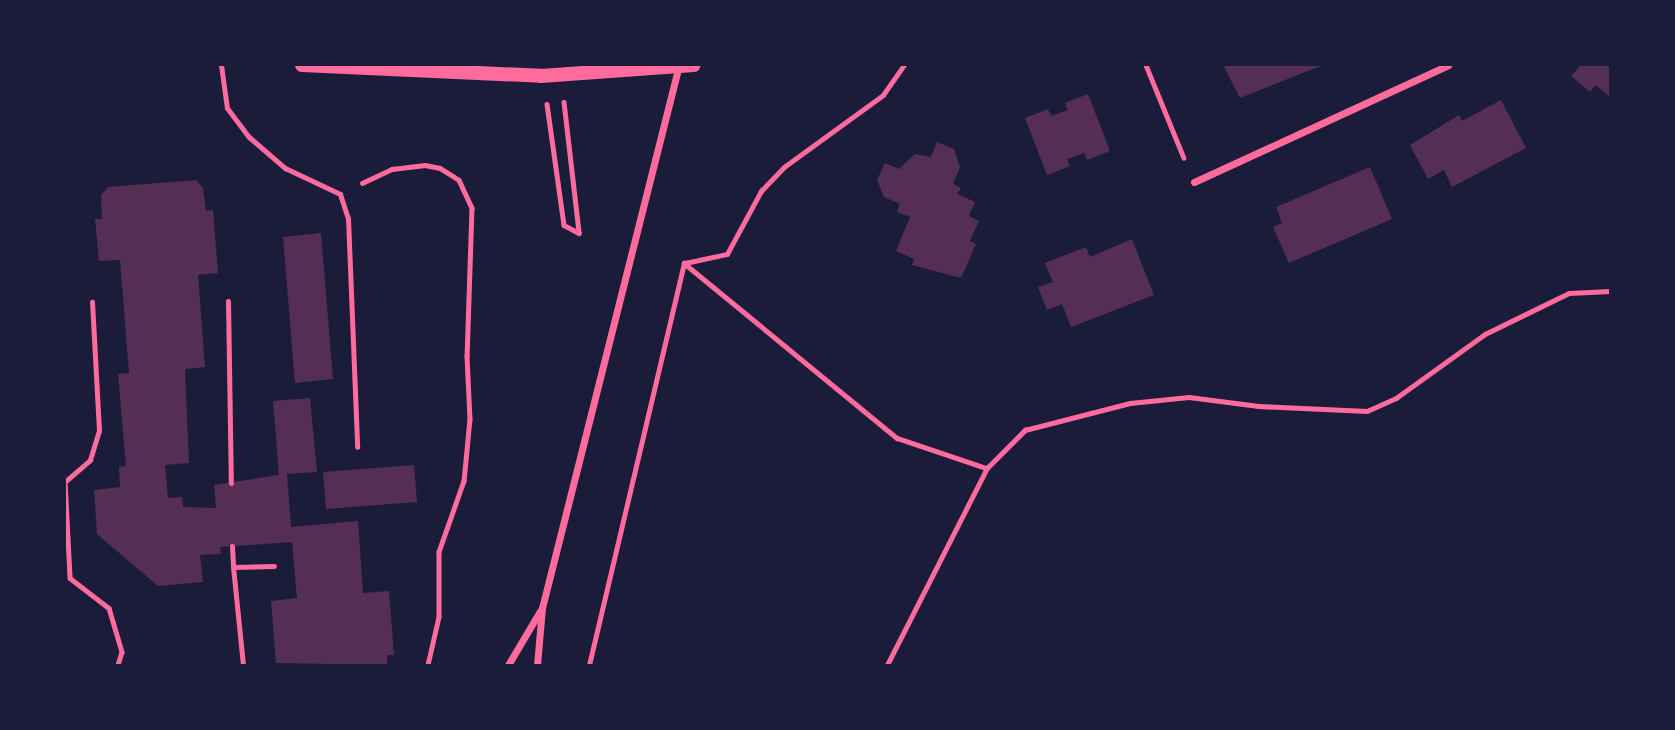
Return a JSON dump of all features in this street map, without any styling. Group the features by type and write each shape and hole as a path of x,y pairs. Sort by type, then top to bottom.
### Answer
{"main road":[{"path":"302,65 541,76 694,65"}],"street":[{"path":"1194,182 1448,65"},
{"path":"537,665 542,608 678,67"},
{"path":"508,665 542,608"}],"lane":[{"path":"220,65 227,108 249,137 285,168 340,194 348,218 357,447"},
{"path":"228,301 231,483"},
{"path":"232,546 243,665"},
{"path":"233,567 274,566"}],"path":[{"path":"684,262 727,254 769,183 830,130 883,95 904,65"},
{"path":"1146,65 1194,182"},
{"path":"541,76 564,225 579,233 560,76"},
{"path":"340,194 392,169 425,165 458,180 472,208 467,356 470,419 464,481 439,552 439,617 429,665"},
{"path":"684,262 897,438 987,468"},
{"path":"589,665 684,262"},
{"path":"887,665 987,468 1024,430 1130,403 1189,397 1258,407 1367,411 1396,398 1509,322 1569,293 1610,291"},
{"path":"92,302 99,431 90,460 65,481 70,578 109,608 122,652 118,665"}],"building":[{"path":"1223,65 1323,65 1240,98"},
{"path":"1581,65 1610,65 1610,97 1596,85 1590,92 1571,76"},
{"path":"1088,94 1110,151 1087,160 1084,153 1067,159 1070,166 1047,175 1025,118 1048,109 1051,116 1068,110 1065,103"},
{"path":"1501,100 1526,148 1452,187 1444,170 1428,179 1410,145 1459,115 1462,121"},
{"path":"937,142 954,149 960,167 953,184 961,188 957,194 975,202 969,216 979,221 970,241 976,244 961,278 912,265 914,259 896,251 910,217 897,212 900,204 884,197 877,180 885,163 899,169 915,154 931,157"},
{"path":"1370,167 1392,219 1289,263 1273,227 1282,223 1276,207"},
{"path":"196,180 203,188 206,211 213,210 218,273 198,275 205,367 185,369 189,463 165,465 168,498 182,497 183,507 216,508 214,485 279,475 273,401 310,398 317,472 287,474 291,527 358,521 363,593 389,591 394,655 387,655 387,665 276,663 271,601 297,598 292,542 220,547 221,554 200,555 203,582 158,586 97,534 94,490 120,487 119,467 126,466 118,374 129,373 120,260 99,261 95,219 102,219 101,195 108,187"},
{"path":"321,233 333,379 295,383 283,237"},
{"path":"1132,239 1154,295 1071,327 1062,304 1047,310 1038,287 1053,282 1045,263 1086,247 1090,257"},
{"path":"414,465 417,502 326,509 323,472"}]}
